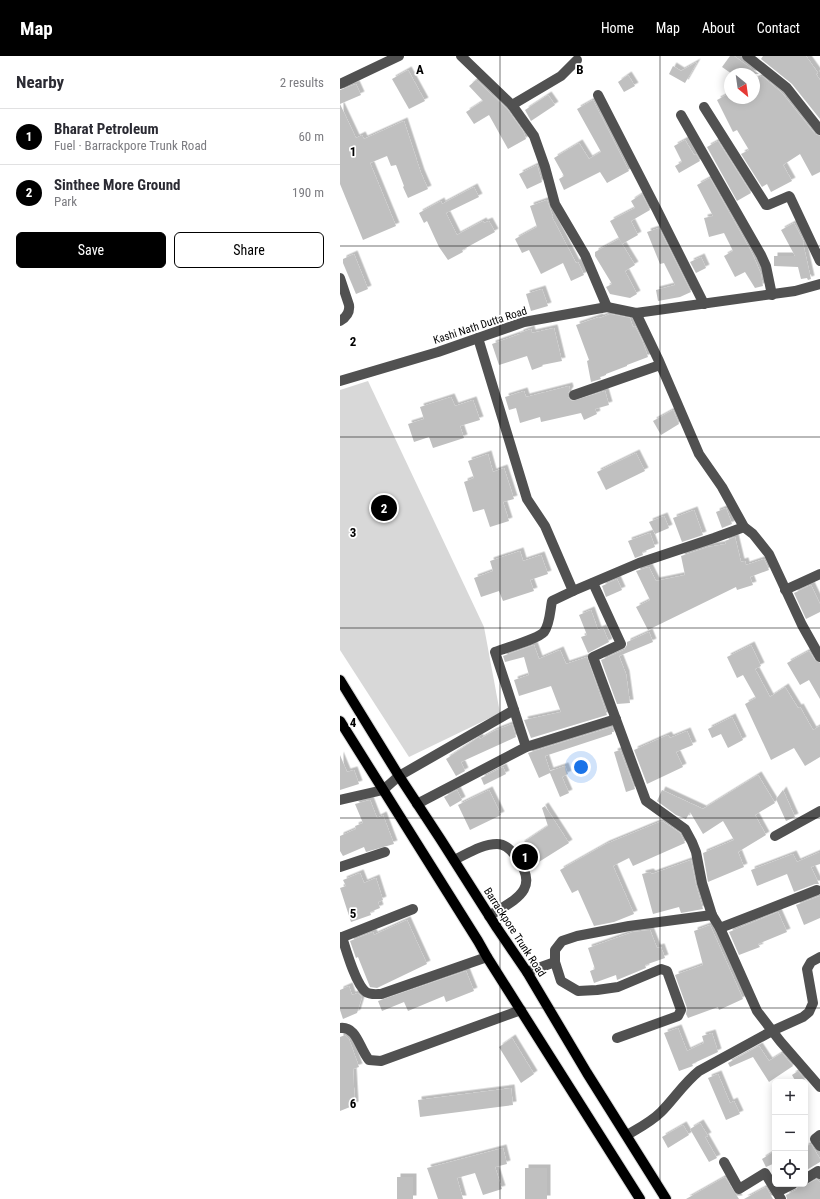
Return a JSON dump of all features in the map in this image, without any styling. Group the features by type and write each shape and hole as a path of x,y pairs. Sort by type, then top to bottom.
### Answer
{"main road":[{"name":"Barrackpore Trunk Road","path":"340,680 399,776 527,972 666,1199"},
{"path":"340,721 640,1199"}],"street":[{"path":"340,84 399,56"},
{"path":"461,56 512,105 534,136 545,167 555,204 585,255 607,307"},
{"path":"747,56 787,88 820,130"},
{"path":"512,105 560,76 577,60"},
{"path":"598,95 704,304"},
{"path":"704,107 766,205 789,196 790,197 820,261"},
{"path":"681,115 761,255 766,266 772,295"},
{"path":"340,278 350,309 345,318 340,321"},
{"name":"Kashi Nath Dutta Road","path":"340,381 438,352 524,322 607,307 636,313 772,295 820,284"},
{"path":"636,313 699,454 722,487 744,527 754,534 769,554 802,625 820,657"},
{"path":"478,338 526,499 545,526 573,591"},
{"path":"574,395 660,365"},
{"path":"526,747 495,652 535,638 544,632 548,623 552,601 639,563 744,527"},
{"path":"785,590 820,574"},
{"path":"593,583 621,644 593,657 646,801 685,829 696,852 702,883 712,915 720,928 757,1011 772,1031 820,1087"},
{"path":"340,800 383,790 399,776 514,710"},
{"path":"417,804 526,747 616,719"},
{"path":"776,836 820,811"},
{"path":"454,860 488,845 499,844 506,846 523,868 527,882 523,892 518,897 489,916"},
{"path":"340,867 385,852"},
{"path":"720,928 817,890"},
{"path":"413,909 341,938 356,977 366,992 371,994 381,994 487,957"},
{"path":"616,1038 678,1016 681,1010 667,971 661,969 618,987 578,991 561,981 555,962 554,950 562,941 577,936 629,926 712,915"},
{"path":"627,1135 651,1121 691,1077 699,1071 772,1031 803,1017 812,1007 813,1003 807,970 810,962 820,957"},
{"path":"527,972 555,962"},
{"path":"340,1028 348,1028 355,1034 363,1053 369,1060 381,1061 521,1010"},
{"path":"820,1135 815,1139 820,1146"},
{"path":"724,1162 739,1189 765,1174 779,1195 789,1187"},
{"path":"808,1176 819,1171"}],"shaded area":[{"path":"368,381 484,627 500,713 409,757 340,650 340,390"}],"building":[{"path":"730,56 734,56 751,68 724,68 722,67"},
{"path":"763,56 806,56 818,73 816,74 820,80 820,119 792,84 761,59"},
{"path":"697,62 685,83 669,74 673,66 681,71"},
{"path":"408,70 425,101 409,109 392,79"},
{"path":"628,75 635,86 624,92 618,82"},
{"path":"762,76 782,93 815,134 820,136 820,172 812,176 800,154 783,165 792,181 771,192 767,184 762,187 741,154 749,150 737,130 733,132 717,100 724,96 724,104 760,104 760,77"},
{"path":"476,80 507,109 523,131 526,139 508,149 489,115 474,124 466,112 483,101 469,86"},
{"path":"356,84 361,95 340,104 340,90"},
{"path":"548,95 555,105 531,121 525,110"},
{"path":"593,100 629,171 607,183 600,172 564,190 559,179 564,176 554,158 579,143 589,159 601,152 577,109"},
{"path":"340,104 356,138 362,135 364,139 404,121 421,173 428,189 408,198 396,165 391,166 387,156 370,163 396,226 363,240 340,184"},
{"path":"685,140 694,155 696,154 700,161 679,173 675,166 682,162 674,146"},
{"path":"718,141 751,193 737,201 707,147"},
{"path":"537,165 542,182 527,189 519,174"},
{"path":"710,178 752,253 761,274 763,286 755,288 745,272 735,277 724,256 733,251 724,233 709,237 704,218 713,216 697,185"},
{"path":"474,187 479,197 446,213 457,235 483,221 484,223 489,221 495,232 462,250 463,252 448,260 439,247 427,221 424,223 419,213 441,201 442,204"},
{"path":"642,194 650,210 631,221 638,235 622,244 610,221 635,208 631,201"},
{"path":"547,200 552,217 576,263 578,262 584,275 571,281 563,263 541,274 529,250 522,253 515,239 537,227 530,206"},
{"path":"794,223 804,242 811,279 808,280 807,278 801,279 798,267 774,266 774,256 795,256 781,230"},
{"path":"659,228 691,292 680,297 658,301 656,290 675,285 664,263 660,264 647,232"},
{"path":"619,239 635,265 625,271 637,294 630,298 610,294 606,287 612,284 595,256 595,252"},
{"path":"354,254 368,289 356,294 343,263 343,259"},
{"path":"701,257 706,268 696,273 690,262"},
{"path":"542,289 548,306 531,311 526,294"},
{"path":"610,314 630,318 633,327 635,326 642,340 648,357 606,374 600,377 601,379 591,382 587,361 589,360 576,325"},
{"path":"554,328 562,361 542,365 543,366 532,370 527,356 499,365 492,344 531,329 532,333"},
{"path":"569,386 570,390 568,397 572,401 605,391 609,405 595,409 597,414 584,420 581,413 541,422 540,417 520,423 516,408 509,410 505,397 524,391 526,397"},
{"path":"451,397 455,406 473,400 480,420 460,426 464,438 433,448 429,437 414,442 408,424 424,419 420,407"},
{"path":"673,410 679,424 661,435 653,421"},
{"path":"636,453 645,471 606,490 597,472"},
{"path":"488,454 493,472 504,468 514,499 503,502 509,521 490,527 484,509 473,512 464,482 474,478 468,461"},
{"path":"726,508 732,524 722,528 716,512"},
{"path":"694,510 703,535 682,542 673,518"},
{"path":"664,516 669,528 655,534 649,522"},
{"path":"650,533 655,547 642,552 643,555 635,558 628,541"},
{"path":"735,537 741,562 745,561 746,565 764,559 769,570 750,577 753,585 737,590 736,587 648,630 636,607 650,600 636,571 649,567 656,581 685,575 681,556 708,547 726,544 725,541"},
{"path":"520,551 523,561 541,555 548,574 530,580 534,591 503,601 499,591 481,597 474,578 493,571 490,561"},
{"path":"617,579 622,590 606,597 602,586"},
{"path":"811,585 820,604 820,612 806,619 794,593"},
{"path":"591,610 598,630 603,628 609,642 588,653 581,637 587,635 579,615"},
{"path":"649,632 653,642 619,656 626,674 630,703 617,704 601,660 624,650 627,642"},
{"path":"534,645 539,659 560,650 566,664 587,657 607,715 531,738 524,720 561,712 551,686 519,696 514,680 529,675 524,657 505,662 503,656"},
{"path":"751,645 761,666 755,669 770,697 785,687 798,708 800,707 813,730 820,726 820,757 805,766 794,748 771,760 745,704 756,698 743,675 737,678 727,657"},
{"path":"809,651 815,660 820,663 820,699 809,680 800,685 787,663"},
{"path":"732,717 743,740 728,748 721,734 712,738 708,729"},
{"path":"512,724 516,737 461,762 465,771 456,776 446,759 479,737 480,739 494,731"},
{"path":"612,727 614,732 612,732 612,734 545,756 550,771 565,766 568,774 562,777 569,793 560,797 550,773 539,778 528,753"},
{"path":"687,731 693,745 676,752 683,767 647,784 634,750 668,735 670,738"},
{"path":"620,750 635,789 626,792 614,752"},
{"path":"340,755 347,772 354,770 359,784 340,790"},
{"path":"503,767 506,774 484,785 481,778"},
{"path":"758,775 775,803 755,815 766,835 738,852 744,867 708,882 703,853 734,840 723,821 703,834 690,812 686,819 676,815 657,801 662,790 703,809"},
{"path":"457,790 462,800 450,807 444,797"},
{"path":"489,790 501,815 470,830 458,805"},
{"path":"783,790 795,817 786,821 776,799"},
{"path":"370,800 377,818 383,815 394,844 366,852 364,847 343,856 340,851 340,836 356,829 355,826 363,823 355,804"},
{"path":"545,806 569,843 534,865 521,844 548,826 542,808"},
{"path":"662,821 680,833 685,843 633,866 629,858 613,866 634,914 614,922 594,926 578,890 572,893 560,870 606,844"},
{"path":"820,852 820,864 811,867 819,884 815,884 794,892 787,874 757,886 751,870 793,854 797,862"},
{"path":"691,860 703,909 681,913 679,907 653,914 642,874 650,872 652,874"},
{"path":"360,873 364,883 376,878 383,900 378,902 380,908 370,912 371,915 351,922 340,888 346,886 343,880"},
{"path":"820,896 820,918 804,925 796,905"},
{"path":"778,912 787,932 758,944 760,947 739,955 729,932"},
{"path":"407,920 427,964 377,988 370,987 358,957 356,958 350,941 373,932 374,935"},
{"path":"710,925 743,999 719,1010 718,1007 688,1018 686,1014 687,1008 675,975 703,965 694,931"},
{"path":"650,930 657,948 661,947 665,958 645,965 646,968 617,980 616,975 594,983 590,971 595,969 588,948 633,932"},
{"path":"466,971 474,991 446,1002 444,996 408,1011 404,1002 382,1011 378,1001"},
{"path":"349,986 352,995 358,993 362,997 357,1013 343,1019 340,1010 340,990"},
{"path":"678,1028 687,1051 704,1043 702,1036 712,1033 718,1052 692,1064 693,1066 679,1071 664,1033"},
{"path":"345,1035 349,1039 359,1067 353,1069 355,1105 340,1111 340,1037"},
{"path":"512,1038 534,1074 521,1083 499,1047"},
{"path":"759,1046 769,1061 782,1053 793,1066 769,1082 753,1057 730,1067 728,1063"},
{"path":"798,1071 805,1079 794,1079 792,1075"},
{"path":"718,1074 730,1103 734,1101 740,1114 726,1120 708,1078"},
{"path":"511,1088 513,1105 420,1117 418,1100"},
{"path":"700,1123 708,1136 705,1137 717,1158 709,1162 690,1129"},
{"path":"683,1125 689,1135 668,1148 662,1137"},
{"path":"811,1144 820,1159 820,1162 808,1169 808,1151 808,1146"},
{"path":"503,1148 507,1164 495,1167 502,1189 483,1195 475,1173 457,1178 463,1199 438,1199 427,1168"},
{"path":"772,1153 772,1164 766,1167 762,1159"},
{"path":"525,1168 547,1168 547,1199 525,1199"},
{"path":"397,1177 413,1177 413,1199 397,1199"},
{"path":"725,1177 739,1199 686,1199"},
{"path":"817,1179 820,1182 820,1199 787,1199 786,1195 796,1190 798,1187 808,1187 808,1184"},
{"path":"766,1187 773,1199 744,1199"}],"place":[{"name":"Sinthee More Ground","path":"384,508"},
{"name":"Bharat Petroleum","path":"525,857"}]}
